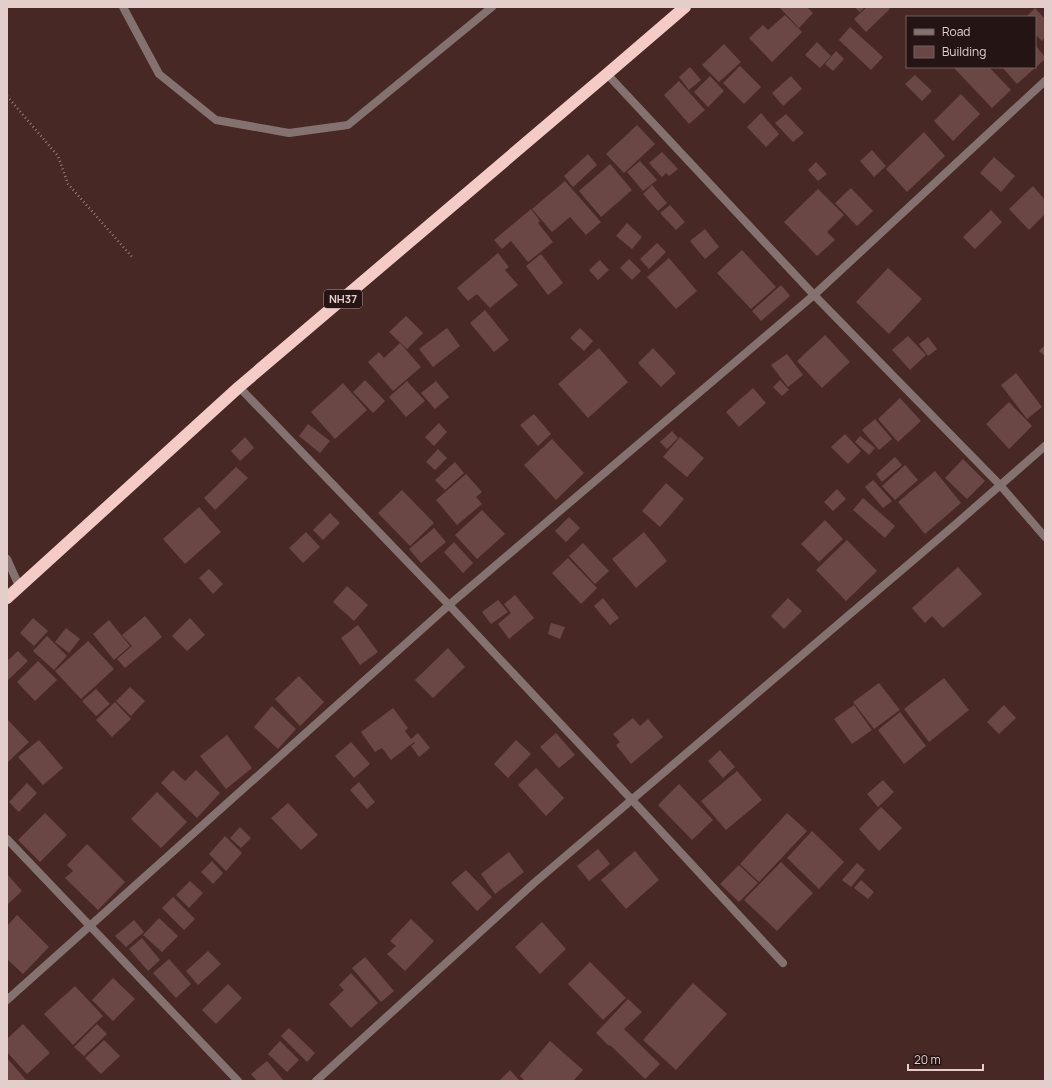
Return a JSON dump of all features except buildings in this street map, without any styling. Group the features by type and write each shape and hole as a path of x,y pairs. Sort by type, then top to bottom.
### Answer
{"highway":[{"name":"NH37","path":"7,598 20,588 239,387 684,7"}],"street":[{"path":"123,7 159,74 216,120 289,133 348,125 492,7"},
{"path":"607,74 814,295 1000,485 1045,537"},
{"path":"7,1000 449,605 814,295 1045,81"},
{"path":"239,387 449,605 783,963"},
{"path":"316,1081 534,884 952,528 1045,446"},
{"path":"7,559 20,588"},
{"path":"7,839 238,1081"}],"path":[{"path":"7,96 58,156 68,184 133,258"}]}
